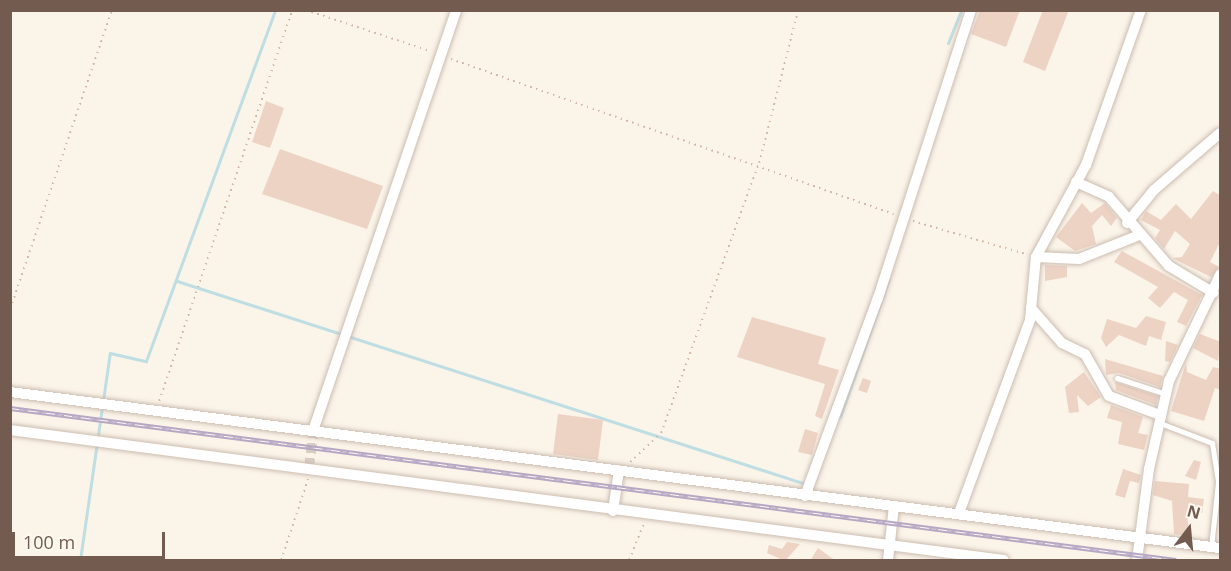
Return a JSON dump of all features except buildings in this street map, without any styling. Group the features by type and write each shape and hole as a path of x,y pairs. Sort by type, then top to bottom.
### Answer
{"street":[{"path":"314,428 456,10"},
{"path":"805,496 878,298 971,10"},
{"path":"959,513 1031,308 1036,257 1076,182 1141,10"},
{"path":"1127,223 1154,190 1221,133"},
{"path":"1076,182 1109,197 1137,236 1169,266 1214,293"},
{"path":"1036,257 1079,260 1137,236"},
{"path":"1137,561 1159,419 1166,394 1221,275"},
{"path":"1031,308 1062,343 1085,354 1109,396 1159,419"},
{"path":"10,392 314,428 805,496 959,513 1216,548"},
{"path":"10,430 309,468 613,512 1004,561"},
{"path":"613,512 619,470"},
{"path":"888,561 894,506"}],"lane":[{"path":"1117,378 1166,394"},
{"path":"1159,419 1212,443 1218,482 1216,548"}],"path":[{"path":"10,309 112,10"},
{"path":"156,410 292,10"},
{"path":"306,10 759,163"},
{"path":"619,470 660,437 759,163 798,10"},
{"path":"281,561 309,468"},
{"path":"629,561 646,516"}],"waterway":[{"path":"80,560 110,353 146,361 275,10"},
{"path":"948,43 961,10"},
{"path":"840,417 889,279"},
{"path":"177,281 806,484"}],"tunnel":[{"path":"309,468 314,428"}],"railway":[{"path":"10,408 1176,560"}]}
